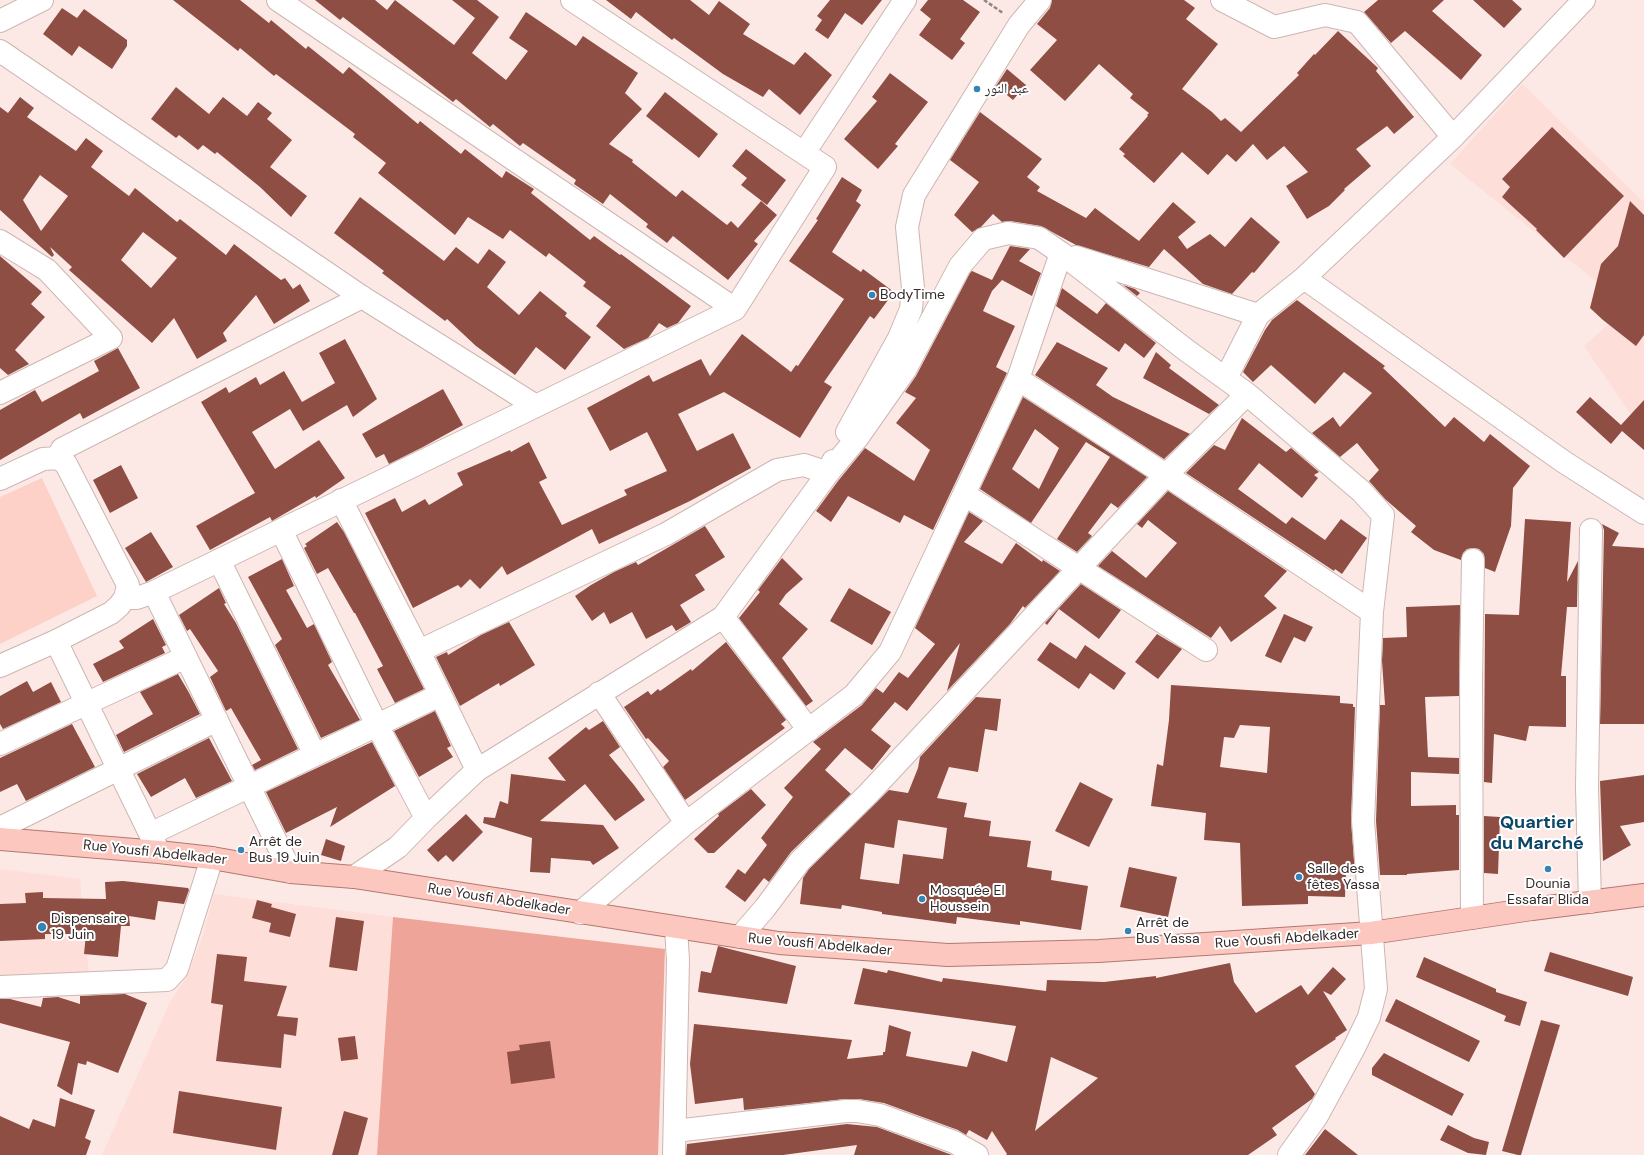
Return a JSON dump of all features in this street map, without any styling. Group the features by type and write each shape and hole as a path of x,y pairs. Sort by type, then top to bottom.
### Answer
{"main road":[{"name":"Rue Yousfi Abdelkader","path":"0,839 155,843 212,858 291,872 354,877 779,944 948,955 1099,951 1371,933 1644,895"}],"street":[{"path":"0,21 42,0"},
{"path":"278,0 735,309"},
{"path":"125,598 137,598 154,592 735,309 826,166 572,0"},
{"path":"804,153 906,0"},
{"path":"828,473 854,418 899,338 911,309 913,288 907,227 914,195 1019,25 1040,0"},
{"path":"1222,0 1274,27 1325,15 1358,22 1453,137"},
{"path":"1226,378 1258,315 1304,278 1453,137 1584,0"},
{"path":"0,51 362,296 536,406"},
{"path":"354,877 398,847 426,818 477,770 723,617 828,473 858,437 905,370 960,266 983,239 1008,233 1039,238 1061,253 1186,350 1247,394 1361,491 1383,515 1372,612 1363,821 1376,989 1369,1017 1317,1116 1289,1155"},
{"path":"0,241 47,270 111,338 0,393"},
{"path":"1061,253 1258,315"},
{"path":"580,913 686,823 854,695 890,652 1018,379 1061,253"},
{"path":"1304,278 1564,462 1644,513"},
{"path":"58,458 62,449 362,296"},
{"path":"1018,379 1372,612"},
{"path":"740,938 765,908 800,861 868,794 1166,475 1247,394"},
{"path":"0,479 43,459 58,458 70,469 128,585 125,598 111,613 56,641 0,666"},
{"path":"419,651 666,534 777,470 804,466 828,473"},
{"path":"964,494 1206,650"},
{"path":"341,500 419,651 477,770"},
{"path":"281,530 377,725 426,818"},
{"path":"1590,902 1587,788 1592,530"},
{"path":"219,560 315,755"},
{"path":"1472,918 1471,681 1473,560"},
{"path":"154,592 291,872"},
{"path":"723,617 809,730"},
{"path":"56,641 155,843 249,787 440,695"},
{"path":"0,744 186,657"},
{"path":"600,693 686,823"},
{"path":"0,828 217,720"},
{"path":"0,987 167,980 178,969 212,858"},
{"path":"674,1155 678,960 676,928"},
{"path":"675,1131 846,1111 857,1111 880,1115 954,1142 977,1155"}],"shaded area":[{"path":"1522,84 1644,202 1644,434 1584,346 1628,307 1450,164"},
{"path":"42,478 97,596 0,644 0,497"},
{"name":"Dispensaire 19 Juin","path":"0,869 80,879 89,974 0,981"},
{"path":"214,894 393,917 377,1155 102,1155 170,1002 188,974 203,935"},
{"path":"393,917 665,949 658,1155 377,1155"}],"building":[{"path":"173,0 240,0 269,23 271,20 306,49 308,46 343,74 349,67 418,124 420,121 461,154 465,149 502,178 506,171 534,189 531,193 590,240 594,236 620,255 621,254 691,306 678,323 667,328 659,323 648,338 624,349 596,326 611,307 583,286 586,282 549,253 546,257 510,230 503,239 468,217 455,235 378,173 386,163 353,137 355,134 276,74 274,76 240,48 238,51"},
{"path":"315,0 375,0 387,10 395,0 454,45 475,18 452,0 477,0 499,17 472,53 506,80 528,51 509,38 526,12 576,46 583,36 638,73 625,93 642,109 609,144 633,160 632,162 676,197 682,190 727,225 731,221 738,228 761,201 777,215 754,241 758,244 728,280 673,236 667,243 646,227 648,224 610,194 603,204 574,184 576,180 523,143 520,146 493,124 490,127 456,99 453,102 343,17 340,20"},
{"path":"606,0 690,0 709,15 719,1 750,24 743,34 794,65 805,52 832,75 800,115 769,89 763,97 723,74 674,38 672,40 636,12 631,19"},
{"path":"830,0 882,0 862,25 845,13 828,39 815,30 822,20 817,16"},
{"path":"928,0 963,0 980,12 960,39 965,43 952,60 919,35 931,19 920,10"},
{"path":"1052,0 1184,0 1195,8 1186,19 1218,44 1182,89 1212,112 1221,121 1225,118 1241,132 1299,75 1297,73 1338,31 1378,68 1376,71 1414,117 1394,134 1387,126 1356,149 1371,166 1344,189 1345,190 1329,206 1307,219 1286,186 1308,172 1284,146 1267,160 1253,144 1236,162 1227,154 1208,175 1182,152 1154,183 1123,156 1125,154 1119,149 1149,113 1130,98 1133,94 1099,64 1065,101 1030,70 1057,40 1037,24 1050,8"},
{"path":"1378,0 1444,0 1432,11 1482,55 1461,80 1405,31 1391,43 1364,12"},
{"path":"1473,0 1512,0 1522,9 1504,28"},
{"path":"62,8 77,18 84,9 127,40 127,46 112,69 79,46 72,56 43,34"},
{"path":"1007,69 1026,85 1013,100 996,86"},
{"path":"890,73 928,102 895,144 898,146 878,169 844,139 877,101 872,97"},
{"path":"176,87 209,114 223,97 247,116 258,102 272,113 267,119 292,140 270,167 307,196 291,217 260,187 217,152 215,154 203,145 198,150 179,135 176,138 151,119"},
{"path":"665,92 718,134 699,158 646,116"},
{"path":"20,97 34,108 27,117 76,151 86,138 103,151 91,167 129,196 135,188 177,222 180,219 226,255 234,244 281,280 285,278 293,289 300,284 310,301 274,324 256,295 223,333 227,341 197,359 174,318 152,343 69,270 72,267 50,247 54,255 52,257 0,210 0,107 8,113","holes":["40,175 68,196 41,231 23,200","143,232 177,258 151,288 121,260"]},
{"path":"980,112 1042,159 1027,177 1040,187 1037,191 1086,218 1095,208 1139,241 1173,202 1196,222 1178,237 1187,249 1210,234 1225,247 1251,217 1280,242 1254,273 1252,272 1232,294 1203,284 1164,249 1149,267 1076,245 1041,226 1010,221 1002,222 993,214 981,227 972,232 954,215 979,182 950,160"},
{"path":"1552,127 1624,196 1564,258 1536,230 1537,229 1502,197 1510,187 1502,179"},
{"path":"746,149 786,180 767,205 741,185 747,178 732,166"},
{"path":"842,177 862,190 856,201 861,205 832,252 861,272 863,269 894,292 874,319 870,316 824,382 832,387 800,438 724,392 678,414 697,451 733,433 751,468 690,501 599,544 592,529 507,575 502,566 480,589 470,579 461,588 458,585 413,608 365,513 395,498 402,512 425,499 429,505 463,485 457,473 510,450 511,452 529,442 547,478 539,482 562,525 627,495 624,490 667,471 647,432 610,451 587,408 649,375 653,382 701,359 710,376 742,334 791,372 796,365 798,366 844,299 789,261 818,220 816,219"},
{"path":"360,197 444,261 456,247 478,264 489,249 506,262 487,287 519,315 540,291 567,313 565,316 591,337 565,370 536,347 515,375 476,346 447,319 445,321 382,273 384,271 334,233"},
{"path":"1630,201 1644,215 1644,335 1636,346 1590,308 1601,264 1618,246"},
{"path":"1010,246 1030,249 1019,261 1041,273 1032,296 1002,280 992,291 983,311 1015,326 996,367 1007,373 933,530 904,515 900,523 848,496 831,522 816,511 865,448 914,481 930,450 896,423 916,398 905,392 916,376 970,273 972,271 992,280"},
{"path":"0,256 42,292 31,304 45,317 15,350 29,364 8,375 0,368"},
{"path":"1123,285 1135,289 1140,293 1137,296"},
{"path":"1062,288 1097,314 1106,303 1156,343 1144,358 1125,343 1119,352 1056,306"},
{"path":"1297,300 1385,366 1383,368 1445,427 1454,417 1484,442 1490,434 1530,466 1513,488 1511,526 1495,572 1485,568 1484,554 1479,549 1467,549 1463,553 1461,560 1434,550 1411,532 1416,526 1385,499 1369,481 1379,470 1357,443 1340,457 1312,433 1333,417 1340,427 1372,393 1344,372 1315,404 1271,365 1253,382 1243,372 1265,330 1272,320"},
{"path":"345,339 377,399 353,417 347,405 303,431 290,409 252,432 275,469 319,440 345,478 316,498 315,496 272,521 270,517 210,550 196,526 255,493 201,402 226,387 229,393 256,377 260,385 284,371 302,402 335,383 319,353"},
{"path":"1057,342 1108,368 1096,385 1113,397 1190,434 1164,459 1035,375"},
{"path":"118,348 140,388 83,419 80,413 0,460 0,410 35,390 42,402 99,371 94,361"},
{"path":"1156,352 1171,365 1169,368 1219,405 1209,414 1143,378"},
{"path":"443,389 463,425 389,464 384,454 376,458 362,434"},
{"path":"1023,397 1147,477 1118,508 1111,503 1088,533 1092,536 1077,552 1057,539 1110,457 1086,442 1031,523 980,489","holes":["1035,429 1059,448 1039,489 1012,469"]},
{"path":"1590,397 1621,425 1644,400 1644,450 1622,431 1611,444 1576,412"},
{"path":"1242,418 1286,452 1291,448 1319,472 1314,475 1318,478 1302,498 1259,463 1238,489 1286,524 1292,517 1325,540 1341,519 1367,538 1342,574 1335,569 1334,571 1186,473 1214,445 1225,450"},
{"path":"121,465 138,498 110,513 93,480"},
{"path":"1168,491 1287,571 1264,596 1277,608 1231,642 1220,626 1211,638 1098,566 1112,551 1146,578 1177,543 1148,520 1142,528 1137,524"},
{"path":"969,512 983,521 964,542 1002,564 1016,543 1042,562 1043,560 1060,571 1025,608 1023,606 1010,624 947,691 960,643 907,711 895,702 871,730 891,746 872,770 845,748 825,770 851,794 791,852 769,882 764,878 745,902 725,887 738,869 745,874 767,845 761,838 793,797 784,788 821,749 813,742 862,705 876,688 883,693 899,672 908,678 935,644 915,628"},
{"path":"1525,519 1571,522 1567,582 1578,561 1577,607 1567,607 1561,676 1566,676 1566,727 1529,726 1526,741 1494,734 1492,783 1484,782 1485,614 1519,615"},
{"path":"337,522 344,532 424,689 395,703 377,669 383,666 355,613 328,568 317,574 304,548 307,546 305,544"},
{"path":"1602,524 1619,533 1612,546 1644,548 1644,724 1600,724 1604,530"},
{"path":"705,526 725,557 695,575 705,590 680,605 691,622 676,631 672,625 646,639 632,612 610,624 604,612 592,621 575,596 614,572 636,562 638,565"},
{"path":"151,532 173,567 146,582 125,548"},
{"path":"782,558 803,579 786,594 779,604 808,629 782,658 813,701 806,706 739,618 760,592 758,590"},
{"path":"282,559 294,586 286,590 307,628 314,624 332,662 328,665 360,720 321,738 275,645 282,639 248,577"},
{"path":"1081,584 1121,610 1099,639 1059,609 1047,625 1045,623"},
{"path":"219,588 226,603 224,604 236,623 298,749 255,770 252,765 261,760 231,708 226,711 210,677 218,671 190,629 187,631 179,615"},
{"path":"849,588 891,612 872,645 830,621"},
{"path":"1460,605 1459,696 1425,697 1428,757 1459,758 1459,774 1411,772 1411,806 1456,805 1456,815 1459,815 1459,870 1407,875 1380,875 1376,821 1380,705 1385,705 1382,661 1383,638 1407,637 1406,607"},
{"path":"1284,614 1313,627 1305,642 1294,637 1281,663 1265,656"},
{"path":"153,619 166,645 162,647 165,653 103,682 93,664 124,648 119,641"},
{"path":"509,622 535,665 500,686 499,683 460,706 436,657 447,652 448,655 481,635"},
{"path":"1157,634 1182,649 1158,679 1135,662"},
{"path":"726,642 786,720 781,724 785,728 685,800 663,767 669,761 648,738 646,739 624,707 648,691 651,695 658,689 660,691 691,669 692,671"},
{"path":"1050,642 1076,659 1085,645 1126,673 1114,690 1090,673 1079,689 1037,660"},
{"path":"178,674 200,714 124,752 116,735 153,714 140,692"},
{"path":"27,681 33,692 51,682 61,702 3,729 0,724 0,696"},
{"path":"1171,685 1340,696 1340,703 1353,704 1353,707 1355,707 1351,820 1355,874 1346,873 1345,897 1308,896 1308,904 1242,906 1240,843 1204,840 1206,813 1151,806 1157,764 1163,766 1169,720","holes":["1240,725 1270,727 1267,773 1220,767 1224,737 1234,738"]},
{"path":"976,697 1001,699 997,731 985,729 978,772 949,767 937,798 967,803 964,817 991,821 989,836 1031,841 1027,867 1052,871 1051,880 1088,886 1081,930 1020,921 1020,925 957,917 956,924 882,914 882,912 842,905 841,909 800,904 803,878 809,869 889,790 908,793 918,768 920,757","holes":["898,820 947,828 943,859 903,854 899,884 860,879 865,843 894,848"]},
{"path":"435,711 451,746 447,748 453,757 419,777 394,731"},
{"path":"603,721 620,747 609,755 645,800 615,821 585,784 540,821 603,825 619,848 593,865 590,861 551,858 550,873 530,872 532,838 483,823 484,817 495,818 500,801 508,804 511,774 566,781 548,758 586,727 589,730"},
{"path":"72,724 95,767 26,801 17,784 0,792 0,758"},
{"path":"209,738 232,781 196,798 185,778 151,797 137,774"},
{"path":"372,742 395,786 330,827 337,807 286,833 266,792"},
{"path":"1644,775 1644,822 1620,826 1631,845 1603,861 1600,781"},
{"path":"1080,782 1113,799 1089,847 1055,831"},
{"path":"751,789 766,805 714,853 708,853 694,839 719,816 718,814"},
{"path":"466,814 483,832 453,862 446,855 438,862 427,850"},
{"path":"1484,816 1500,817 1498,874 1484,873"},
{"path":"326,839 345,846 341,861 321,855"},
{"path":"1129,867 1177,877 1168,917 1120,907"},
{"path":"123,881 188,888 189,890 184,904 158,901 155,920 129,916 130,926 121,926 118,957 84,954 86,934 45,934 45,939 0,941 0,904 26,903 25,893 43,892 43,898 106,899 105,882"},
{"path":"257,900 272,904 271,907 296,914 290,937 269,932 271,923 252,918"},
{"path":"336,917 364,921 357,971 329,967"},
{"path":"718,946 796,966 787,1004 698,992 701,971 711,973"},
{"path":"1550,952 1633,977 1628,996 1544,971"},
{"path":"217,954 247,957 244,981 287,986 277,1016 298,1018 296,1036 284,1034 281,1068 216,1061 223,1005 211,1003"},
{"path":"1424,957 1496,989 1496,992 1527,1002 1520,1026 1504,1021 1506,1016 1416,977"},
{"path":"1230,963 1234,982 1256,1013 1301,985 1308,995 1333,967 1346,979 1331,995 1323,991 1347,1030 1295,1066 1315,1094 1312,1099 1272,1128 1277,1135 1248,1155 1006,1155 1007,1154 992,1131 987,1140 969,1130 966,1135 958,1130 884,1103 859,1099 845,1099 744,1110 743,1098 695,1104 690,1064 694,1024 852,1040 847,1059 883,1055 883,1052 885,1052 889,1025 911,1032 906,1056 967,1067 972,1051 1007,1062 1016,1026 854,1004 863,968 887,973 888,970 942,982 943,978 1046,991 1047,980 1104,982 1156,976 1156,978","holes":["1051,1057 1098,1078 1035,1131"]},
{"path":"125,994 147,1003 118,1073 87,1061 86,1065 78,1063 72,1095 57,1086 70,1042 0,1023 0,999 10,999 41,1007 43,998 58,997 80,1004 80,996"},
{"path":"1396,999 1480,1041 1469,1062 1385,1021"},
{"path":"1541,1020 1560,1025 1521,1155 1518,1155 1502,1151"},
{"path":"355,1036 358,1059 341,1061 338,1038"},
{"path":"550,1041 555,1078 511,1084 507,1052 520,1050 519,1045"},
{"path":"1384,1053 1464,1094 1452,1116 1372,1075 1372,1068"},
{"path":"179,1091 282,1107 276,1150 173,1133"},
{"path":"60,1098 95,1110 85,1138 91,1141 86,1155 0,1155 0,1116 29,1129 33,1119 55,1127"},
{"path":"344,1111 368,1118 358,1155 332,1155"},
{"path":"847,1124 877,1127 952,1155 854,1155 857,1145 783,1155 686,1155 687,1144"},
{"path":"1448,1125 1474,1138 1489,1142 1486,1155 1468,1153 1440,1140"},
{"path":"1325,1129 1358,1155 1305,1155"}],"place":[{"name":"عبد النور","path":"977,89"},
{"name":"BodyTime","path":"872,295"},
{"name":"Arrêt de Bus 19 Juin","path":"241,850"},
{"name":"Dounia Essafar Blida","path":"1548,869"},
{"name":"Salle des fêtes Yassa","path":"1299,877"},
{"name":"Mosquée El Houssein","path":"922,899"},
{"name":"Dispensaire 19 Juin","path":"42,927"},
{"name":"Arrêt de Bus Yassa","path":"1128,931"}],"district":[{"name":"Quartier du Marché","path":"1537,833"}]}
